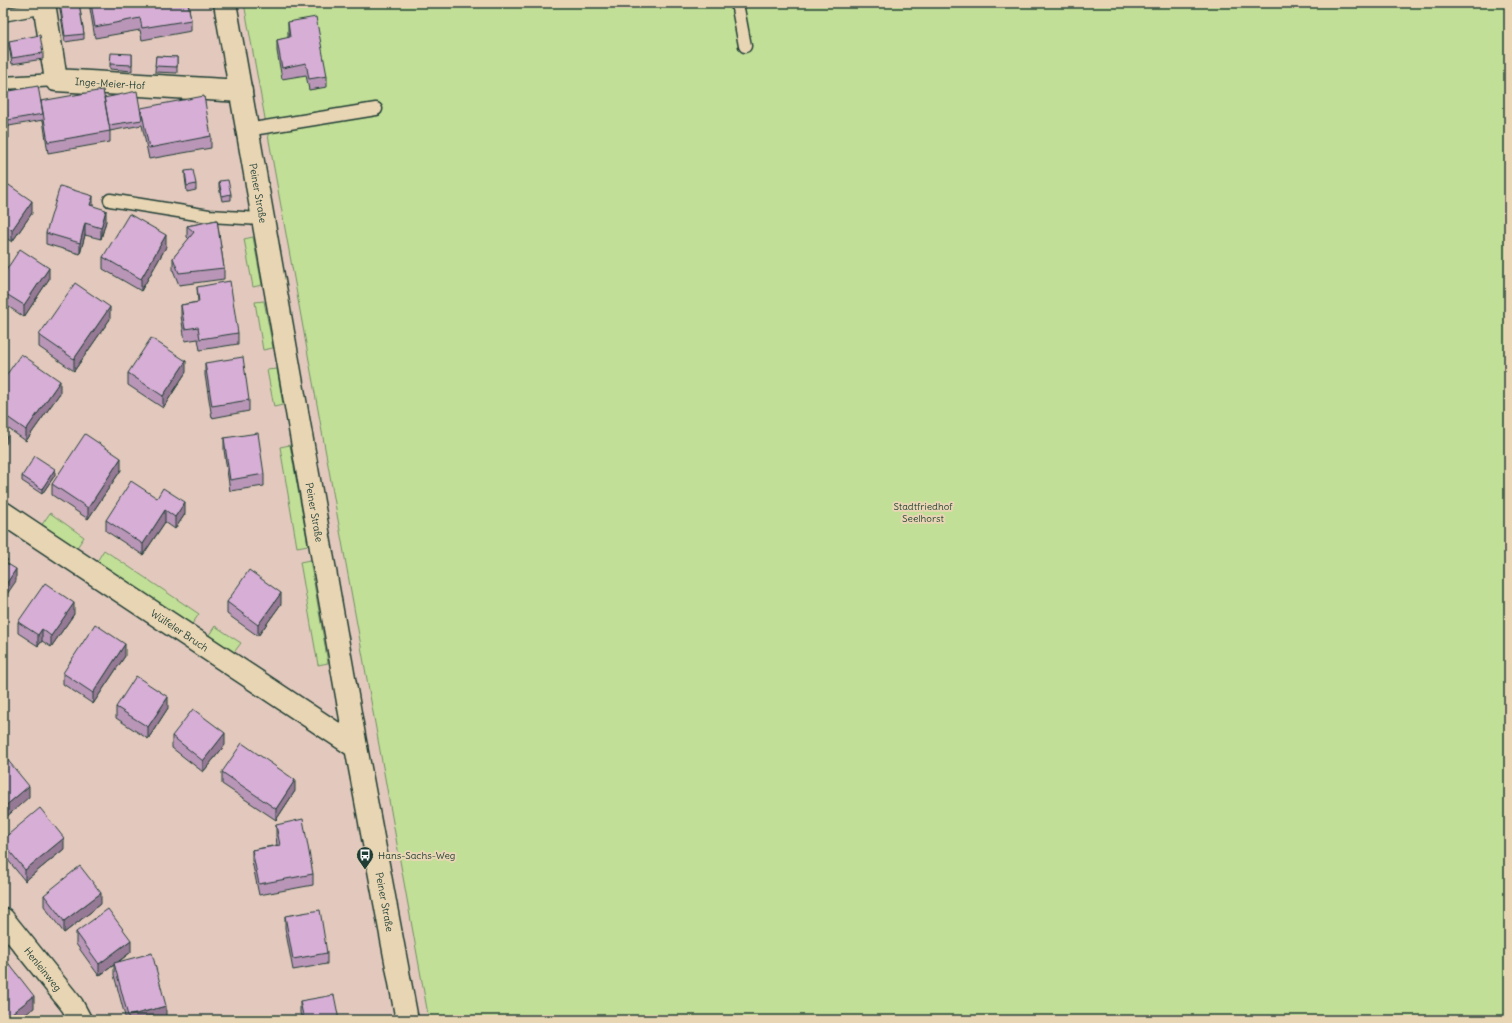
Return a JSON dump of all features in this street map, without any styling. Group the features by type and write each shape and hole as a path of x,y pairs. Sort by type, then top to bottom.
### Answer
{"street":[{"name":"Peiner Straße","path":"225,3 356,747 407,1020"},
{"path":"45,5 56,80"},
{"name":"Inge-Meier-Hof","path":"56,80 241,91"},
{"name":"Wülfeler Bruch","path":"3,513 356,747"},
{"name":"Henleinweg","path":"3,919 72,1005 80,1020"}],"lane":[{"path":"737,3 745,46"},
{"path":"3,15 45,5"},
{"path":"3,83 56,80"},
{"path":"247,130 376,109"},
{"path":"110,200 209,216 263,219"}],"green space":[{"name":"Stadtfriedhof Seelhorst","path":"244,3 1509,3 1509,1020 429,1020"},
{"path":"253,237 262,285 253,287 244,239"},
{"path":"264,301 273,348 263,350 255,302"},
{"path":"277,369 283,405 274,407 267,370"},
{"path":"290,445 308,545 297,547 280,447"},
{"path":"50,513 84,537 76,549 41,526"},
{"path":"104,550 199,614 190,627 96,563"},
{"path":"310,560 328,663 318,665 300,562"},
{"path":"215,626 241,643 232,655 207,638"}],"building":[{"path":"60,3 79,3 84,34 65,36"},
{"path":"91,3 188,3 191,20 142,28 140,18 95,27"},
{"path":"316,17 327,76 309,79 306,63 282,68 277,40 290,37 288,22"},
{"path":"4,18 5,27 3,27"},
{"path":"40,35 43,53 12,58 9,41"},
{"path":"111,53 132,54 132,65 110,64"},
{"path":"156,56 177,57 177,67 155,66"},
{"path":"38,86 43,114 8,120 4,92"},
{"path":"3,89 9,127 3,128"},
{"path":"103,90 110,131 48,142 41,101"},
{"path":"137,91 142,120 109,125 104,98"},
{"path":"204,96 211,136 149,148 141,108"},
{"path":"193,170 196,184 187,186 185,171"},
{"path":"228,180 231,194 222,196 219,181"},
{"path":"3,181 32,201 12,230 3,224"},
{"path":"60,186 93,196 90,205 106,210 101,228 85,223 80,243 46,233"},
{"path":"129,214 166,235 141,279 103,257"},
{"path":"217,220 224,268 179,273 173,258 194,232 187,226"},
{"path":"20,249 49,268 24,305 3,292 3,275"},
{"path":"230,281 238,333 200,339 198,327 185,329 181,305 199,302 197,287"},
{"path":"75,283 110,307 74,359 39,335"},
{"path":"151,338 186,361 163,396 128,373"},
{"path":"21,354 60,381 26,430 3,414 3,380"},
{"path":"243,357 249,400 212,406 205,363"},
{"path":"3,433 7,436 3,442"},
{"path":"258,433 264,474 230,480 224,438"},
{"path":"85,434 121,458 88,508 52,484"},
{"path":"35,456 55,469 42,489 22,476"},
{"path":"131,481 157,498 163,488 185,502 175,517 165,510 143,544 106,520"},
{"path":"3,556 8,560 6,563 16,569 3,589"},
{"path":"249,570 281,593 258,625 227,602"},
{"path":"45,583 74,603 51,636 42,629 38,635 18,622"},
{"path":"95,624 125,644 93,693 63,673"},
{"path":"136,676 168,697 148,727 116,707"},
{"path":"193,709 225,733 203,761 172,736"},
{"path":"242,743 295,780 276,809 222,772"},
{"path":"6,758 29,786 3,808 3,761"},
{"path":"40,808 64,838 25,870 3,843 3,839"},
{"path":"303,819 313,874 259,884 252,850 280,845 276,825"},
{"path":"80,866 101,893 64,921 44,895"},
{"path":"108,909 131,940 99,964 76,932"},
{"path":"320,910 327,953 293,959 285,916"},
{"path":"152,953 166,1006 128,1016 114,963"},
{"path":"6,960 34,996 3,1020 3,963"},
{"path":"334,995 339,1020 304,1020 300,1001"}],"place":[{"name":"Hans-Sachs-Weg","path":"365,870"}]}
